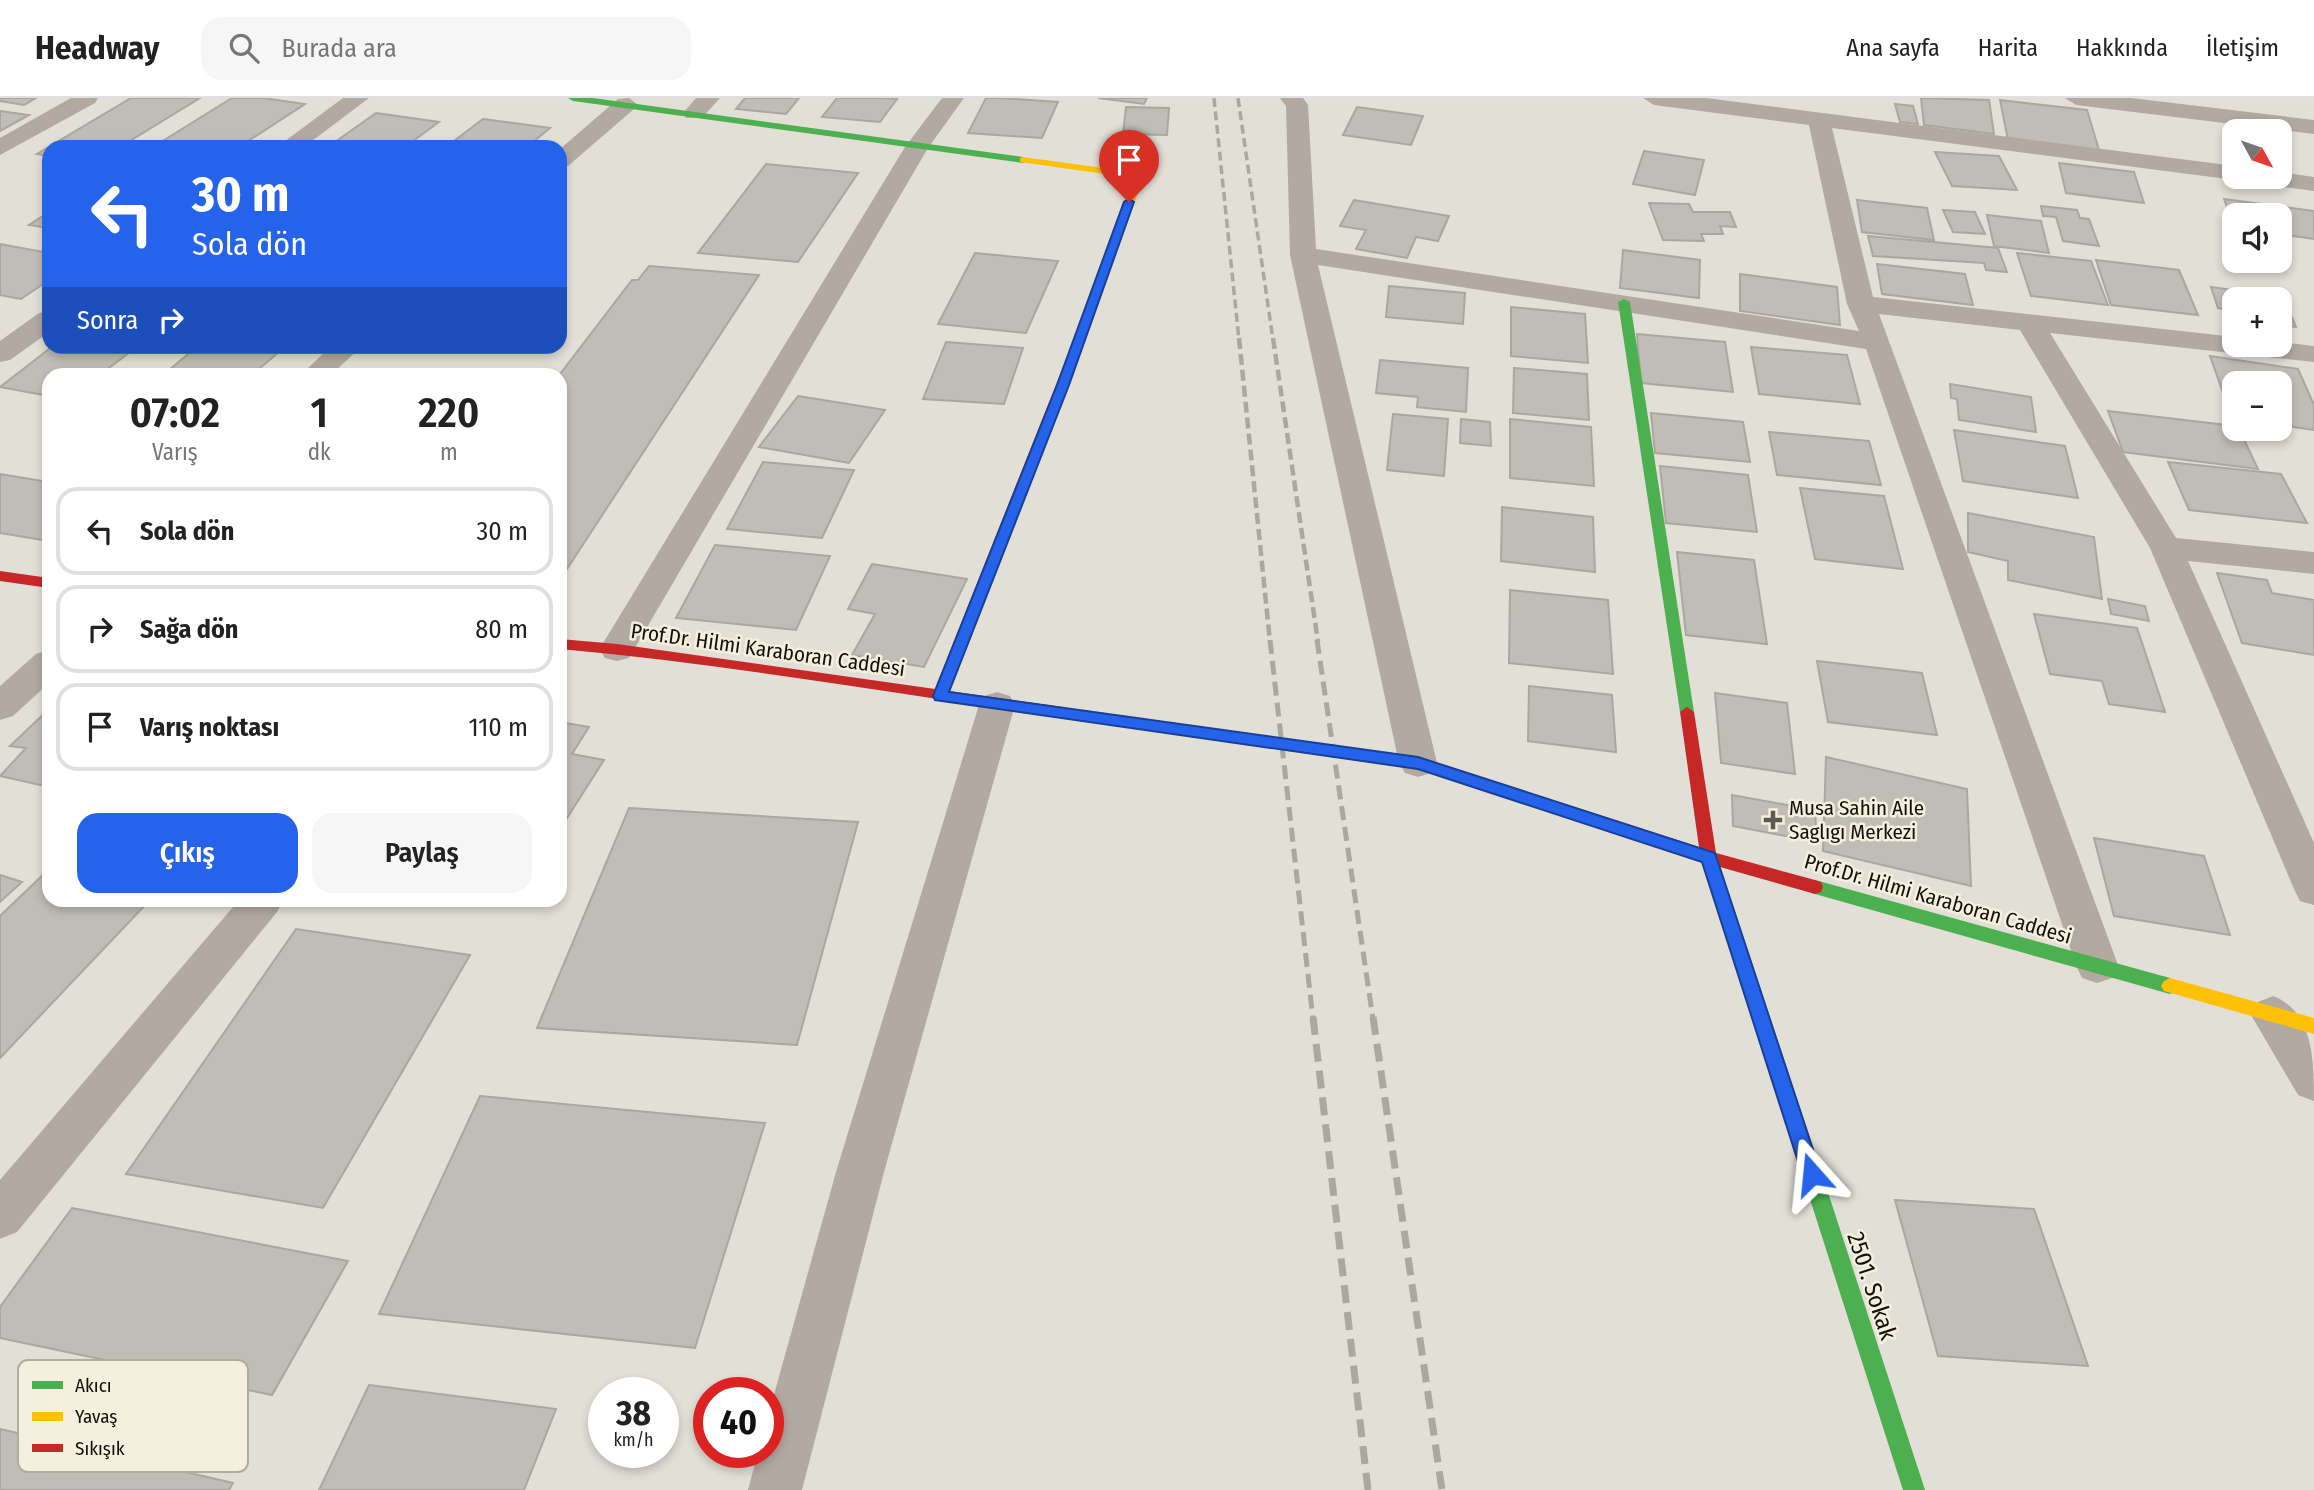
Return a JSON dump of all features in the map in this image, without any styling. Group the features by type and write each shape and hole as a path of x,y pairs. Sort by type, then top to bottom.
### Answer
{"street":[{"path":"0,148 87,98"},
{"path":"299,140 358,98"},
{"path":"573,98 626,104 701,105 917,146 1139,176 1063,385 940,696"},
{"path":"617,649 917,146 953,98"},
{"path":"1291,98 1297,105 1303,255 1418,763"},
{"path":"1654,98 2222,171"},
{"path":"2076,98 2314,127"},
{"path":"567,155 626,104"},
{"path":"1819,120 1861,304 1878,342 2097,965"},
{"path":"2292,181 2314,184"},
{"path":"1303,255 1878,342"},
{"name":"2501. Sokak","path":"1624,302 1709,857 1914,1490"},
{"path":"1861,304 2314,354"},
{"path":"2029,322 2165,548 2314,889"},
{"path":"0,354 42,324"},
{"path":"323,368 339,354"},
{"path":"2165,548 2314,564"},
{"path":"0,576 42,582"},
{"name":"Prof.Dr. Hilmi Karaboran Caddesi","path":"567,645 617,649 1418,763 1709,857 2314,1026"},
{"path":"0,707 42,669"},
{"path":"775,1490 860,1172 997,705"},
{"path":"0,1216 257,907"},
{"path":"2273,1015 2314,1081"}],"building":[{"path":"0,98 36,98 24,105 0,101"},
{"path":"131,98 200,98 131,140 60,140"},
{"path":"232,98 263,98 305,104 250,140 164,140"},
{"path":"745,98 799,98 786,114 736,109"},
{"path":"837,98 897,99 880,122 822,117"},
{"path":"986,98 1058,102 1042,138 968,133"},
{"path":"1098,98 1147,98 1144,104"},
{"path":"1921,98 1989,100 1994,134 1924,125"},
{"path":"2000,100 2087,110 2099,150 2008,140"},
{"path":"1895,104 1913,106 1918,124 1900,122"},
{"path":"1126,107 1169,108 1167,135 1123,134"},
{"path":"1357,107 1423,116 1411,145 1343,135"},
{"path":"0,111 29,115 0,131"},
{"path":"376,113 439,122 415,140 338,140"},
{"path":"483,119 550,128 535,140 455,140"},
{"path":"1644,151 1704,160 1695,195 1633,184"},
{"path":"1935,152 1999,156 2017,190 1952,186"},
{"path":"2059,163 2134,172 2144,203 2066,193"},
{"path":"766,164 858,173 798,262 698,253"},
{"path":"2224,199 2254,203 2226,203"},
{"path":"1354,200 1449,216 1438,241 1416,237 1407,258 1356,249 1366,230 1340,226"},
{"path":"1857,200 1927,208 1934,240 1862,232"},
{"path":"1649,203 1689,204 1693,212 1730,212 1736,227 1720,226 1723,234 1701,234 1704,241 1663,240"},
{"path":"2041,206 2077,210 2080,218 2089,219 2099,246 2063,241 2056,217 2043,216"},
{"path":"2292,208 2314,211 2314,239 2292,236"},
{"path":"1943,210 1975,212 1985,234 1953,232"},
{"path":"1987,215 2041,221 2049,253 1994,246"},
{"path":"42,217 42,227 29,225"},
{"path":"1868,236 1998,248 2007,272 1986,270 1984,263 1873,256"},
{"path":"0,244 42,252 42,285 21,299 0,295"},
{"path":"1623,250 1700,260 1699,298 1620,288"},
{"path":"975,253 1058,261 1026,333 938,324"},
{"path":"2017,253 2091,261 2108,305 2031,296"},
{"path":"2096,260 2179,270 2198,315 2111,305"},
{"path":"1877,264 1965,274 1973,305 1882,294"},
{"path":"649,266 759,275 567,569 567,368 565,368 632,280 638,280"},
{"path":"1740,274 1837,287 1840,325 1740,311"},
{"path":"1389,286 1465,293 1463,324 1386,317"},
{"path":"2211,287 2222,289 2222,309 2218,308"},
{"path":"1511,307 1585,314 1588,363 1511,356"},
{"path":"1637,334 1725,342 1733,392 1641,383"},
{"path":"946,342 1023,348 1004,404 923,399"},
{"path":"1751,347 1847,355 1860,404 1759,394"},
{"path":"43,354 127,354 109,368 42,368 42,395 0,387"},
{"path":"188,354 277,354 260,368 171,368"},
{"path":"2210,356 2298,369 2314,405 2314,430 2292,427 2292,371 2222,371 2222,390"},
{"path":"1380,360 1468,368 1466,412 1417,407 1418,397 1376,393"},
{"path":"1514,368 1587,374 1589,420 1513,413"},
{"path":"1950,384 2031,397 2036,432 1959,420 1957,399 1951,398"},
{"path":"798,396 885,410 849,463 759,447"},
{"path":"2108,411 2222,424 2222,441 2245,441 2258,469 2123,452"},
{"path":"1651,413 1743,422 1750,462 1655,453"},
{"path":"1393,414 1448,419 1444,476 1387,470"},
{"path":"1461,419 1490,422 1491,446 1460,443"},
{"path":"1510,419 1591,427 1594,486 1510,478"},
{"path":"1954,430 2065,446 2078,498 1963,481"},
{"path":"1769,432 1869,441 1881,485 1777,475"},
{"path":"763,462 854,470 822,538 727,529"},
{"path":"2168,462 2281,474 2307,523 2189,510"},
{"path":"1660,466 1748,475 1757,532 1666,523"},
{"path":"0,474 42,481 42,540 0,533"},
{"path":"1800,488 1884,496 1903,569 1815,559"},
{"path":"1502,507 1593,517 1595,572 1501,561"},
{"path":"1968,513 2094,537 2102,599 2008,580 2008,561 1968,552"},
{"path":"715,545 830,556 796,630 676,618"},
{"path":"1677,552 1754,560 1767,644 1686,635"},
{"path":"872,564 967,579 924,667 852,655 875,614 848,609"},
{"path":"2217,573 2267,580 2272,593 2314,600 2314,655 2242,643"},
{"path":"1510,590 1608,600 1613,674 1509,663"},
{"path":"2108,599 2145,606 2149,621 2111,614"},
{"path":"2034,614 2137,628 2165,712 2109,704 2102,681 2050,674"},
{"path":"1817,661 1922,673 1937,735 1828,722"},
{"path":"1529,686 1612,695 1616,752 1528,741"},
{"path":"1715,693 1787,703 1795,774 1721,763"},
{"path":"42,716 42,785 0,776 26,748 10,746"},
{"path":"567,723 589,727 572,754 604,760 567,818"},
{"path":"1826,757 1967,789 1971,886 1823,851"},
{"path":"1732,795 1815,810 1817,842 1733,826"},
{"path":"629,808 858,822 797,1045 537,1028"},
{"path":"2094,838 2204,856 2230,935 2114,916"},
{"path":"0,875 22,882 0,902"},
{"path":"42,876 42,907 143,907 0,1058 0,916"},
{"path":"296,929 470,955 323,1208 126,1174"},
{"path":"480,1096 765,1123 695,1348 379,1314"},
{"path":"1895,1200 2034,1209 2088,1366 1938,1356"},
{"path":"72,1208 348,1261 272,1395 248,1390 248,1360 105,1360 0,1338 0,1307"},
{"path":"369,1385 556,1409 524,1490 319,1490"},
{"path":"0,1429 18,1433 18,1472 186,1472 233,1483 229,1490 0,1490"}],"railway":[{"path":"1214,98 1239,340"},
{"path":"1238,98 1273,340"},
{"path":"1239,338 1270,642"},
{"path":"1273,338 1318,642"},
{"path":"1270,640 1313,1019"},
{"path":"1317,640 1373,1019"},
{"path":"1313,1017 1368,1490"},
{"path":"1373,1017 1442,1490"}],"traffic: fast":[{"path":"573,98 1023,160"},
{"path":"1624,302 1687,712"},
{"path":"1815,887 2170,986"},
{"path":"1811,1171 1914,1490"}],"traffic: slow":[{"path":"1023,160 1139,176 1077,347"},
{"path":"1062,712 1352,754"},
{"path":"2170,986 2314,1026"}],"traffic: jam":[{"path":"940,696 1077,347"},
{"path":"0,576 42,582"},
{"path":"567,645 617,649 1062,712"},
{"path":"1687,712 1709,857 1811,1171"},
{"path":"1352,754 1418,763 1709,857 1815,887"}],"place":[{"name":"Musa Sahin Aile Saglıgı Merkezi","path":"1773,820"}],"route":[{"path":"1129,202 1063,385 940,696 1418,763 1709,857 1812,1174"}]}
